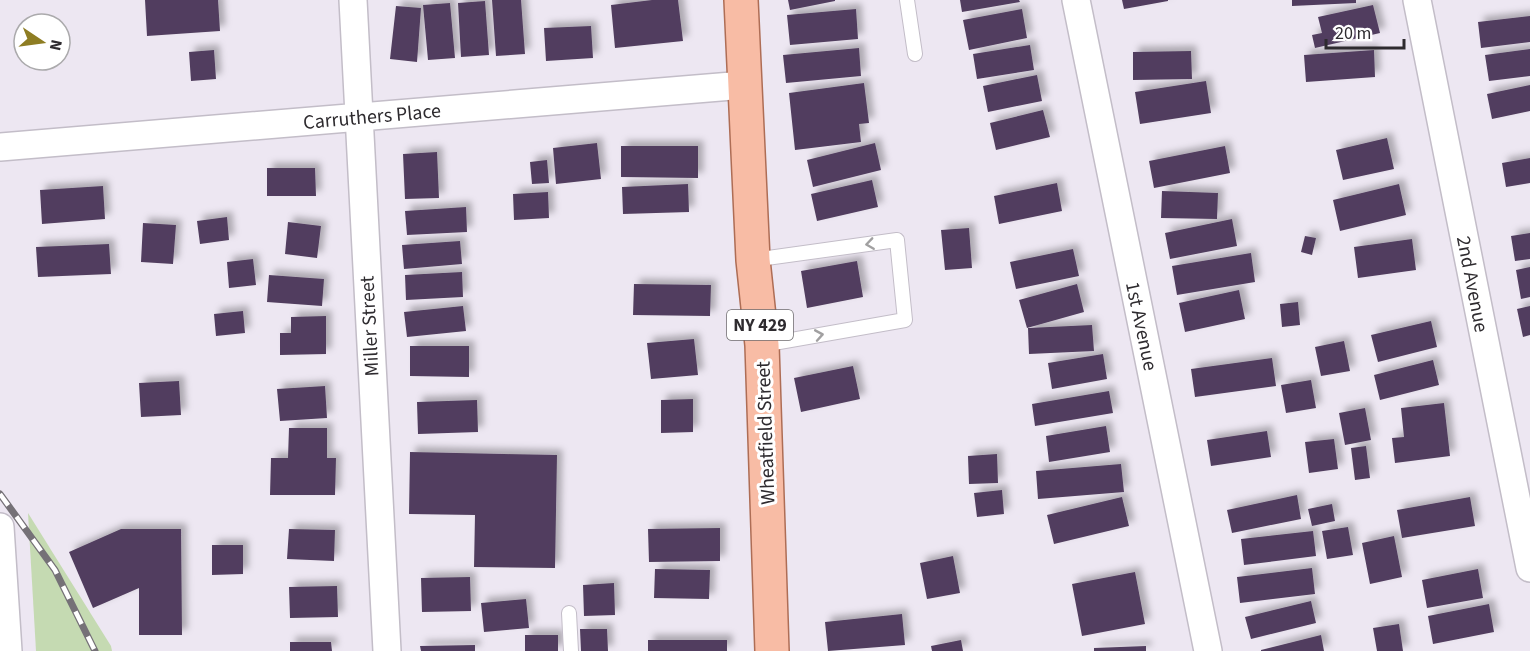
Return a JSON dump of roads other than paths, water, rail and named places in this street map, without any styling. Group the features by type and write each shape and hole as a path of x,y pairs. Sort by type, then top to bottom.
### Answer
{"main road":[{"name":"Wheatfield Street","path":"741,0 753,260 762,345 772,651"}],"street":[{"name":"Miller Street","path":"353,0 387,651"},
{"name":"1st Avenue","path":"1076,0 1208,651"},
{"name":"2nd Avenue","path":"1417,0 1530,568"},
{"name":"Carruthers Place","path":"0,147 744,85"},
{"path":"0,527 8,651"}],"lane":[{"path":"908,0 915,54"},
{"path":"753,260 897,240 905,320 762,345"},
{"path":"569,613 571,651"}],"railway":[{"path":"0,494 55,570 95,651"}]}
